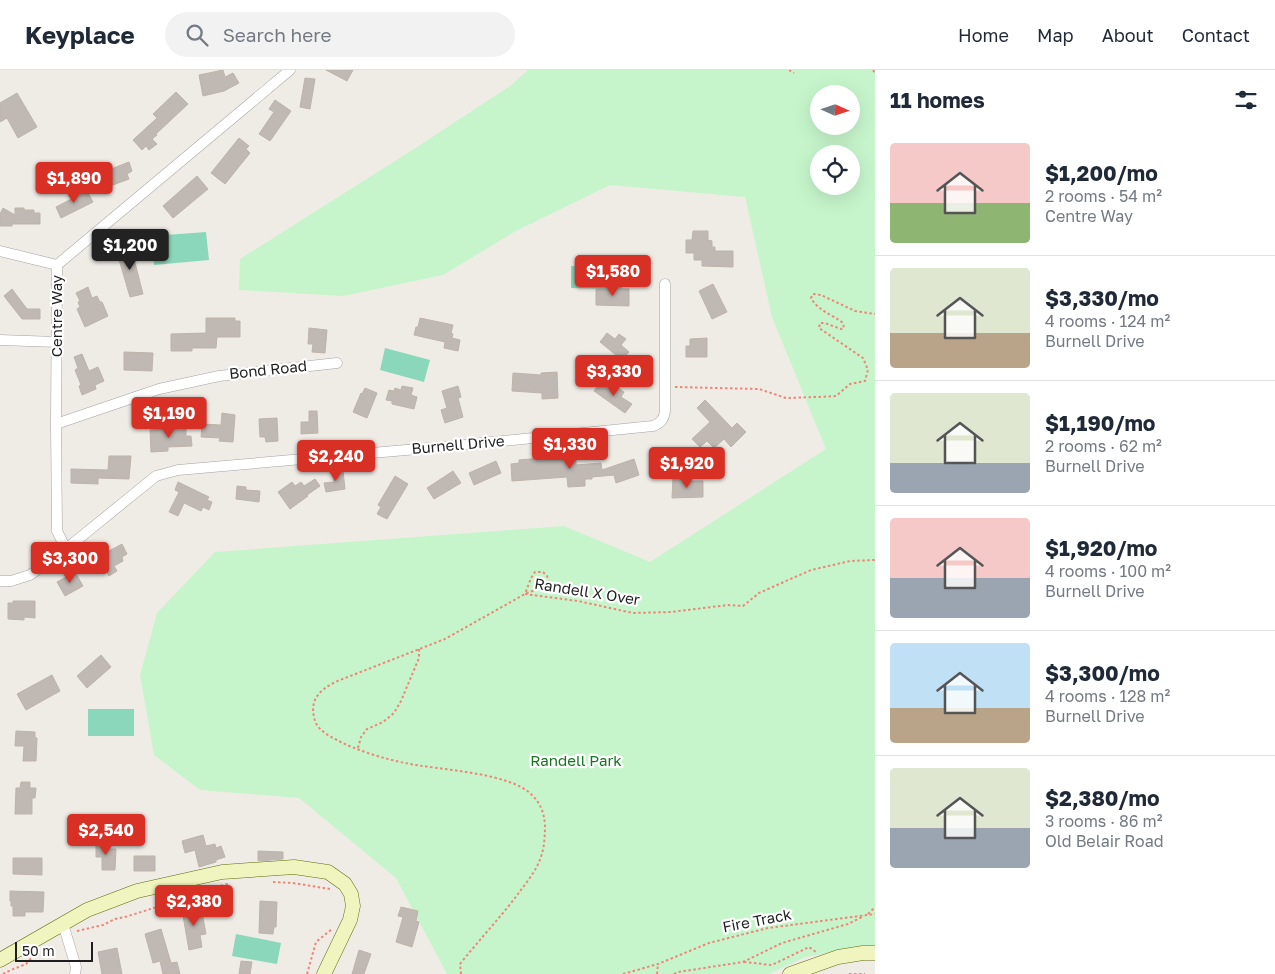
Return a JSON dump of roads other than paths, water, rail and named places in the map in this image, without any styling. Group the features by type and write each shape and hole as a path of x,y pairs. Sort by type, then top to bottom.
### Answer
{"main road":[{"path":"1,957 64,928 86,910 137,891 222,872 294,867 328,872 346,884 351,894 353,906 350,920 324,974"},
{"path":"790,974 838,957 875,953"}],"street":[{"name":"Centre Way","path":"66,549 57,531 57,265 290,70"},
{"path":"0,251 57,265"},
{"name":"Burnell Drive","path":"0,581 12,581 30,576 156,476 169,472 653,426 658,424 664,418 665,412 665,284"},
{"path":"0,340 57,342"},
{"name":"Bond Road","path":"56,424 159,389 219,376 337,363"},
{"path":"64,928 76,967 75,974"}],"park label":[{"name":"Randell Park","path":"576,761"}]}
